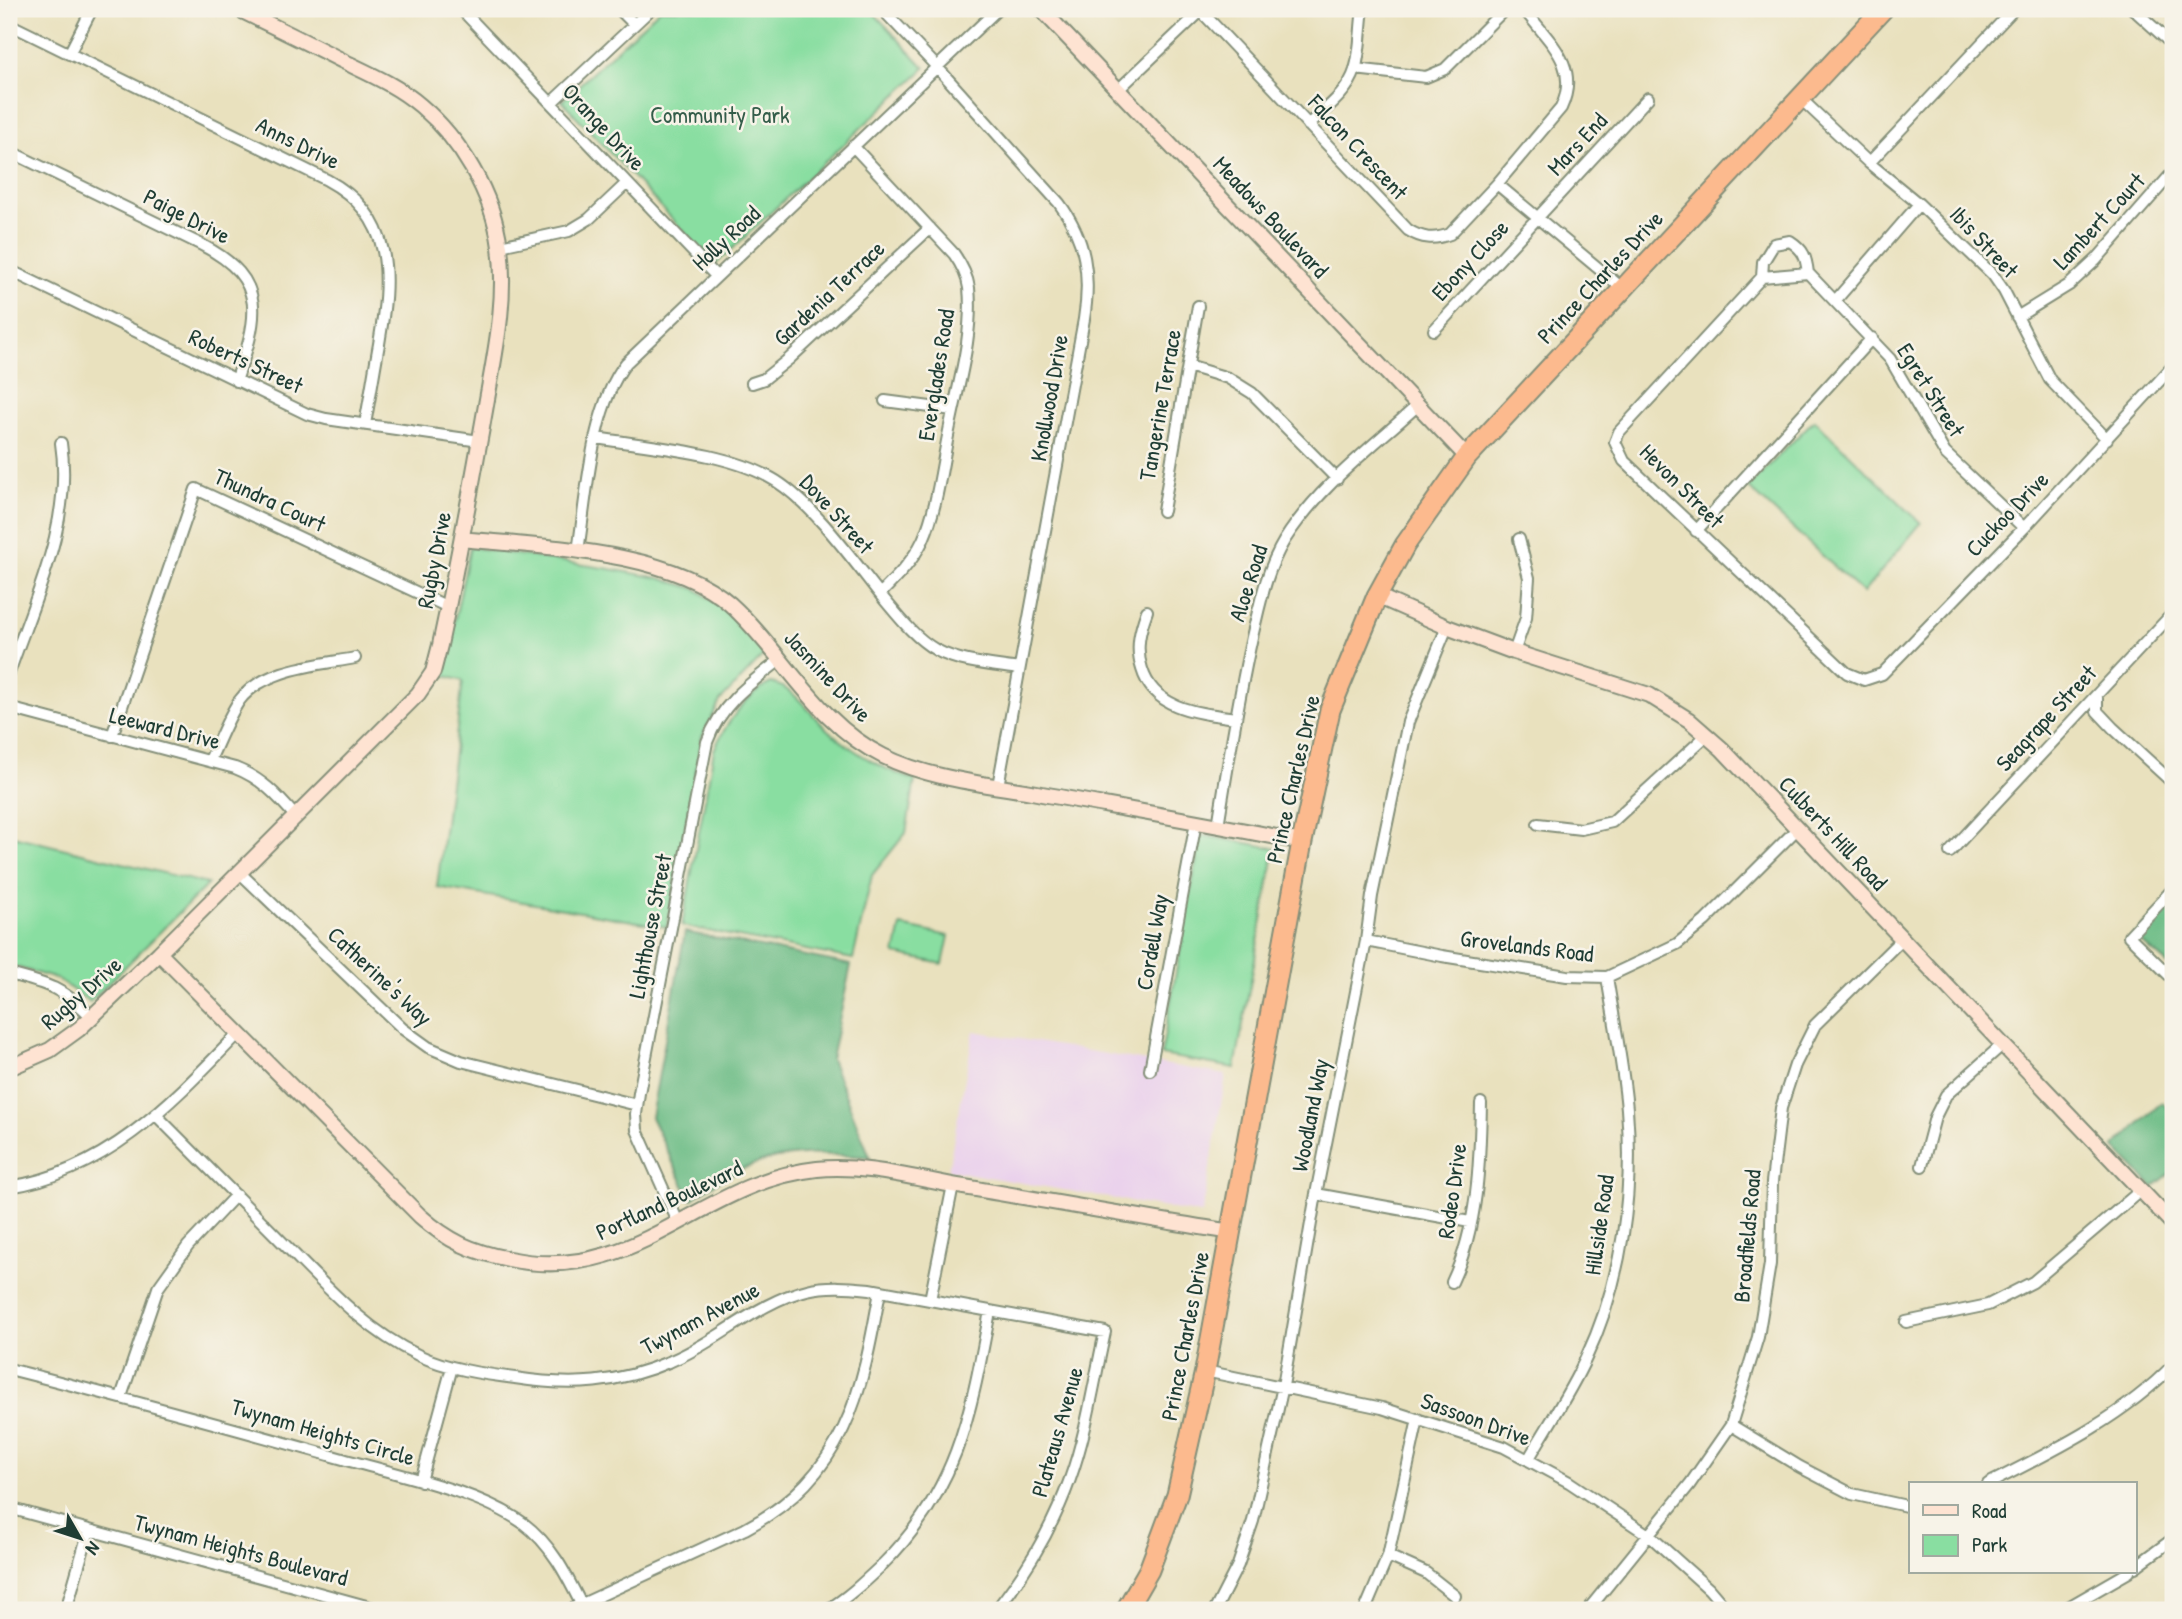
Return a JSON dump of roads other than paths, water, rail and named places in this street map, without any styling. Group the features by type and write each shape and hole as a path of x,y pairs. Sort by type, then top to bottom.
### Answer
{"highway":[{"name":"Prince Charles Drive","path":"1126,1610 1149,1570 1177,1494 1205,1371 1302,842 1330,710 1377,596 1405,545 1467,457 1883,9"}],"street":[{"path":"69,54 93,9"},
{"name":"Rugby Drive","path":"9,1068 50,1050 92,1017 426,684 435,667 448,607 501,313 500,246 489,204 453,141 426,110 386,83 238,9"},
{"name":"Orange Drive","path":"461,9 716,276"},
{"path":"619,9 634,24"},
{"path":"552,102 651,9"},
{"name":"Knollwood Drive","path":"882,9 937,66 1059,203 1076,228 1087,266 1086,312 998,786"},
{"name":"Holly Road","path":"578,551 604,401 619,371 998,9"},
{"name":"Meadows Boulevard","path":"1041,9 1467,457"},
{"path":"1308,125 1341,94 1355,69 1363,9"},
{"path":"1355,69 1416,76 1436,75 1505,9"},
{"name":"Falcon Crescent","path":"1200,10 1408,230 1417,236 1439,238 1450,234 1497,184 1561,108 1568,94 1566,65 1524,9"},
{"path":"1869,163 2014,9"},
{"path":"2133,9 2173,46"},
{"path":"1119,89 1200,10"},
{"name":"Anns Drive","path":"9,24 327,180 346,192 362,208 382,245 387,279 365,424"},
{"name":"Mars End","path":"1537,218 1648,98"},
{"name":"Ibis Street","path":"1800,98 1869,163 1919,204 1993,275 2050,380 2107,439"},
{"name":"Everglades Road","path":"853,146 959,261 965,271 968,286 968,328 926,530 911,560 880,594"},
{"name":"Paige Drive","path":"9,151 202,245 223,256 237,268 249,289 254,316 248,346 236,381"},
{"name":"Lambert Court","path":"2017,317 2069,285 2096,260 2173,172"},
{"path":"500,246 569,231 589,219 628,183"},
{"path":"1497,184 1622,288"},
{"path":"1835,301 1919,204"},
{"name":"Ebony Close","path":"1434,330 1537,218"},
{"name":"Gardenia Terrace","path":"752,383 764,379 789,359 930,228"},
{"name":"Hevon Street","path":"1808,273 1805,253 1790,241 1774,244 1763,262 1762,277 1619,432 1615,442 1624,461 1696,531 1847,673 1864,680"},
{"name":"Roberts Street","path":"9,270 316,417 480,441"},
{"path":"1762,277 1808,273"},
{"name":"Egret Street","path":"1808,273 1890,359 1945,453 2024,528"},
{"name":"Tangerine Terrace","path":"1163,511 1198,306"},
{"path":"1696,531 1872,338"},
{"path":"1188,366 1228,378 1252,393 1337,479"},
{"name":"Cuckoo Drive","path":"1864,680 1882,674 2172,371"},
{"path":"885,401 953,410"},
{"name":"Aloe Road","path":"1218,826 1236,718 1269,572 1291,531 1337,479 1418,405"},
{"name":"Dove Street","path":"596,438 697,454 737,463 764,474 785,486 807,507 910,628 936,650 951,656 1019,669"},
{"path":"9,673 55,536 64,481 61,443"},
{"name":"Thundra Court","path":"112,736 196,489 448,607"},
{"name":"Jasmine Drive","path":"461,539 578,551 667,570 705,586 734,608 836,723 871,750 919,770 1302,842"},
{"path":"1514,652 1526,618 1529,578 1519,539"},
{"name":"Culberts Hill Road","path":"1377,596 1447,627 1514,652 1649,695 1689,720 1707,735 2173,1224"},
{"path":"1147,611 1139,635 1138,654 1143,675 1150,688 1168,703 1188,710 1236,718"},
{"name":"Seagrape Street","path":"1950,852 2173,612"},
{"name":"Woodland Way","path":"1214,1610 1238,1565 1253,1521 1283,1386 1316,1194 1366,941 1372,896 1408,722 1447,627"},
{"path":"210,761 238,703 256,687 289,672 355,658"},
{"name":"Lighthouse Street","path":"678,1222 637,1130 637,1105 707,742 718,717 731,700 780,660"},
{"path":"2097,695 2098,711 2173,783"},
{"name":"Leeward Drive","path":"9,708 234,768 257,778 275,793 295,816"},
{"path":"1538,824 1581,829 1612,822 1707,735"},
{"name":"Cordell Way","path":"1150,1070 1196,822"},
{"name":"Grovelands Road","path":"1366,941 1442,957 1567,976 1607,977 1677,944 1705,922 1797,829"},
{"name":"Catherine's Way","path":"239,872 403,1030 428,1047 461,1061 637,1105"},
{"path":"2173,889 2129,936 2173,979"},
{"name":"Broadfields Road","path":"1588,1610 1650,1536 1731,1425 1758,1337 1770,1264 1772,1182 1781,1108 1795,1065 1815,1025 1902,939"},
{"name":"Portland Boulevard","path":"159,953 402,1199 435,1229 457,1244 514,1261 556,1265 601,1258 629,1248 742,1189 781,1176 816,1169 863,1170 1231,1232"},
{"path":"9,974 57,988 69,995 92,1017"},
{"name":"Hillside Road","path":"1528,1460 1586,1359 1608,1304 1623,1236 1629,1165 1627,1108 1607,977"},
{"path":"9,1187 56,1175 117,1144 156,1115 238,1034"},
{"path":"1922,1166 1935,1117 1946,1095 2002,1045"},
{"name":"Rodeo Drive","path":"1452,1282 1464,1256 1477,1195 1481,1102"},
{"name":"Twynam Avenue","path":"156,1115 357,1315 403,1347 452,1367 557,1384 614,1380 674,1360 771,1304 806,1290 836,1286 880,1291 1105,1332"},
{"path":"930,1300 953,1185"},
{"path":"1906,1322 1988,1305 2033,1282 2140,1191"},
{"path":"1316,1194 1470,1222"},
{"path":"121,1397 158,1288 187,1246 236,1195"},
{"path":"569,1610 763,1519 788,1501 811,1478 837,1442 856,1400 870,1349 880,1291"},
{"path":"827,1610 887,1560 916,1528 934,1502 957,1452 965,1427 990,1311"},
{"name":"Plateaus Avenue","path":"996,1610 1035,1553 1062,1501 1079,1451 1105,1332"},
{"path":"1992,1482 2061,1447 2116,1413 2173,1364"},
{"path":"421,1481 452,1367"},
{"name":"Twynam Heights Circle","path":"9,1369 121,1397 421,1481 497,1509 525,1525 556,1558 581,1604"},
{"name":"Sassoon Drive","path":"1205,1371 1382,1408 1504,1447 1569,1482 1650,1536 1709,1589 1727,1610"},
{"path":"1365,1610 1388,1556 1418,1419"},
{"path":"1731,1425 1800,1467 1852,1494 1909,1507"},
{"name":"Twynam Heights Boulevard","path":"9,1508 381,1610"},
{"path":"66,1610 89,1530"},
{"path":"2136,1566 2173,1539"},
{"path":"1388,1556 1426,1573 1455,1596"},
{"path":"2063,1610 2126,1574"}],"park label":[{"name":"Community Park","path":"720,115"}]}
